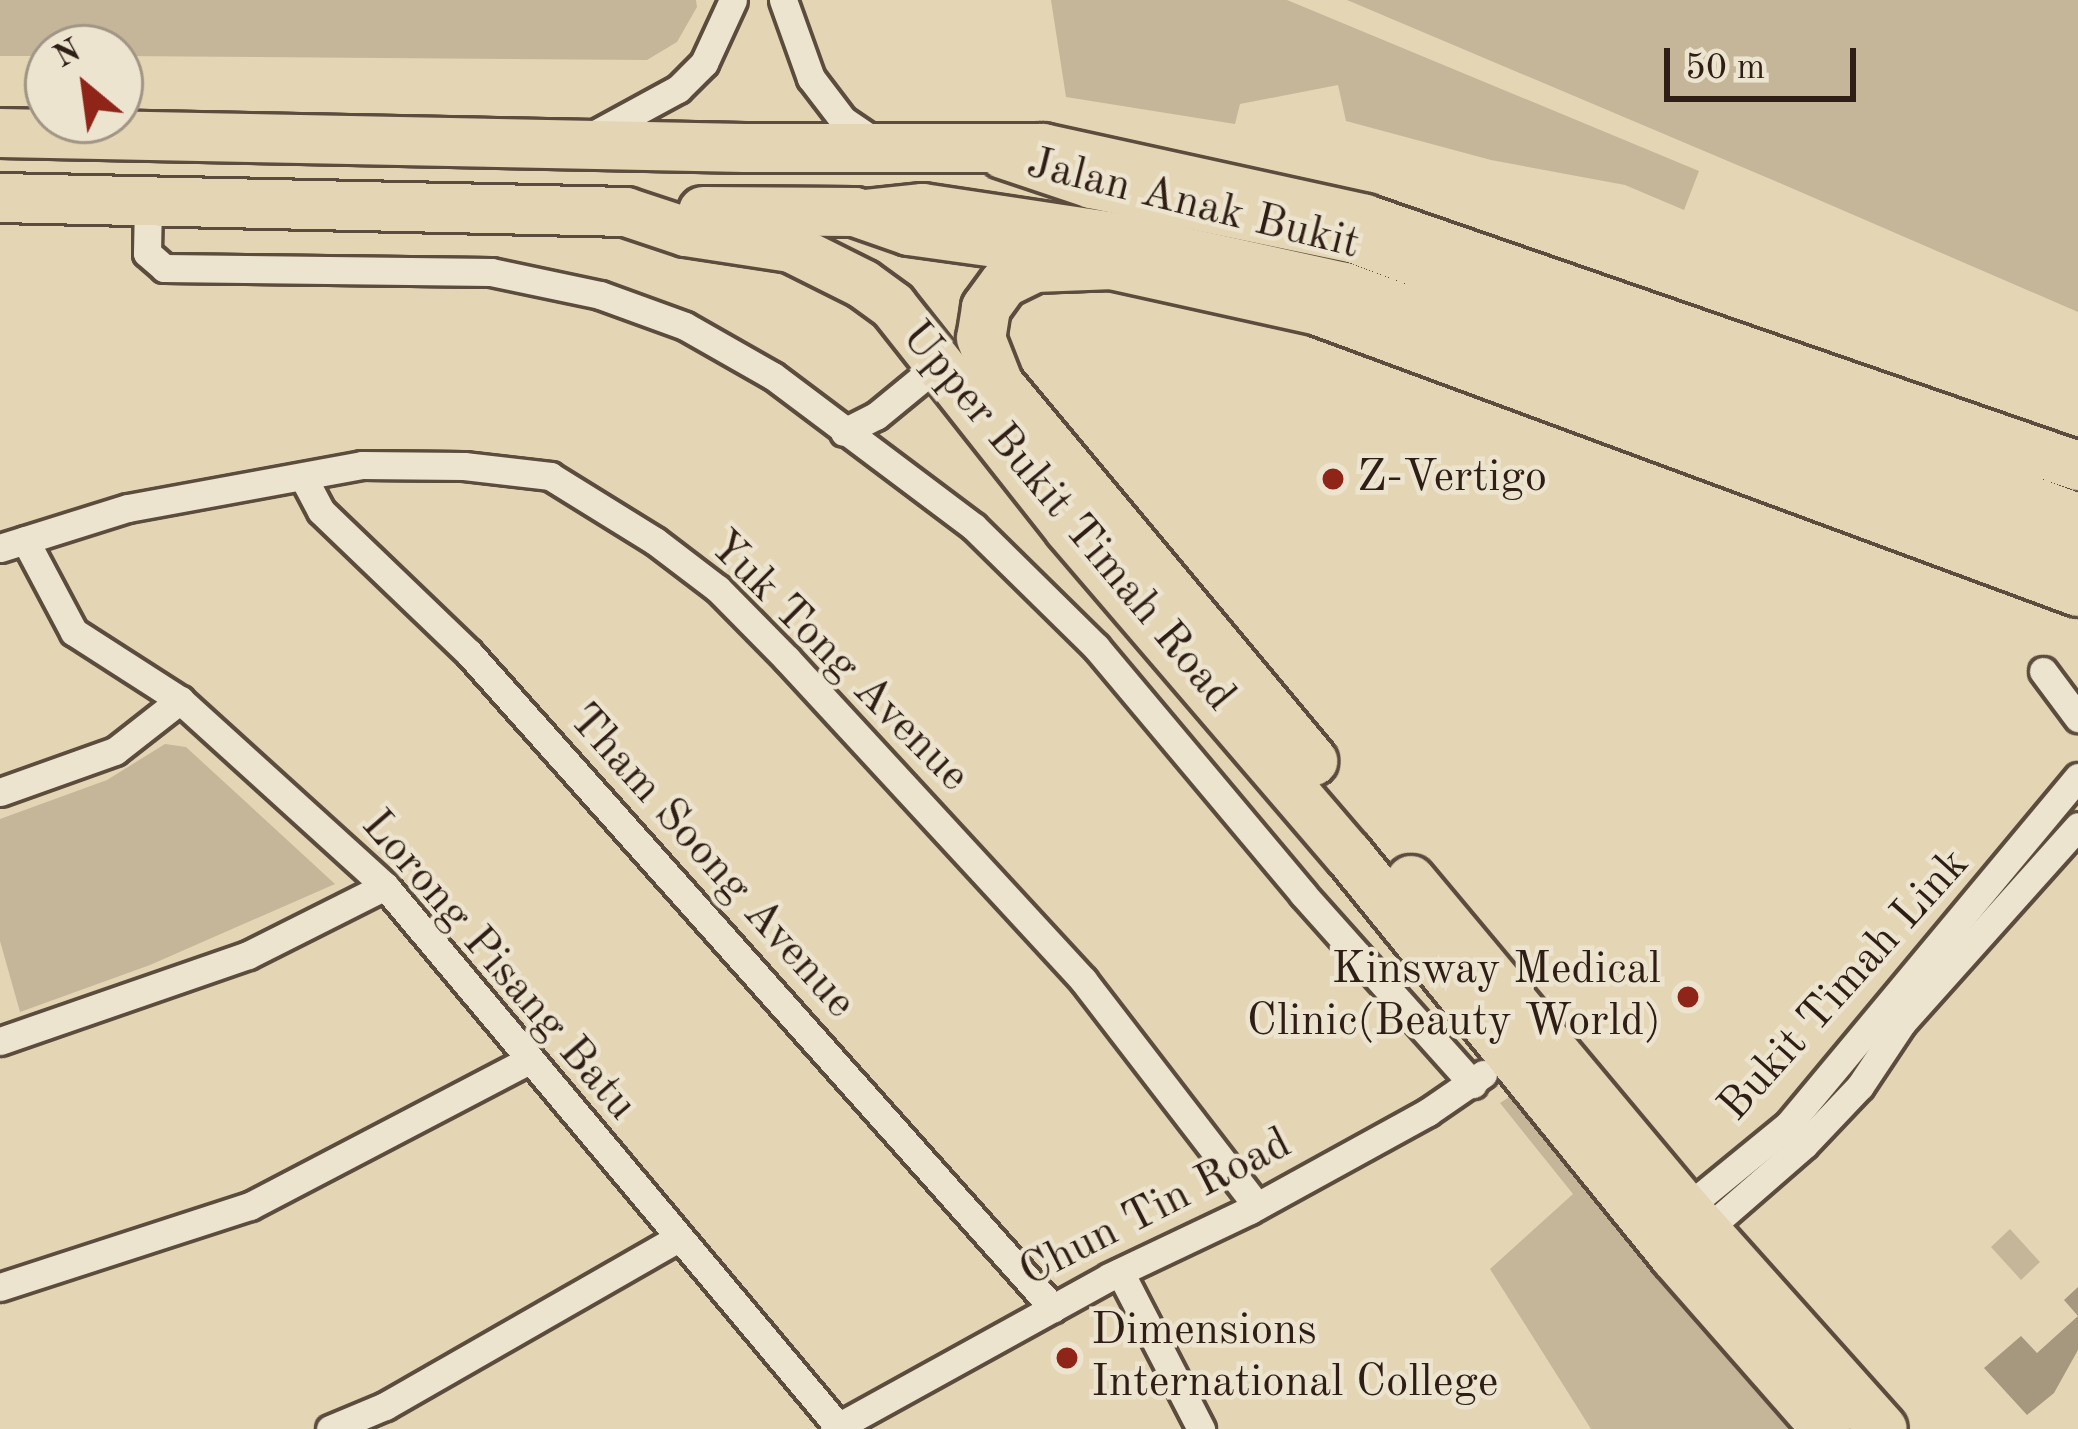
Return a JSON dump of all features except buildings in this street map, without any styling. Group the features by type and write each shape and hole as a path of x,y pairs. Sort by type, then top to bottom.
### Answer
{"highway":[{"path":"0,133 978,149"},
{"name":"Jalan Anak Bukit","path":"978,149 1043,148 1365,220 2068,459"},
{"name":"Upper Bukit Timah Road","path":"0,198 626,212 686,232 791,248 830,266 892,307 1508,1050 1681,1232 1883,1429"},
{"name":"Jalan Anak Bukit","path":"626,212 855,212 909,231 1114,265 1318,311 2078,592"},
{"name":"Upper Bukit Timah Road","path":"1114,265 1035,268 1004,283 986,308 981,338 999,384 1681,1232 1826,1429"}],"main road":[{"name":"Jalan Anak Bukit","path":"978,149 1091,187 1354,242 2078,515"},
{"name":"Jalan Anak Bukit","path":"855,212 923,205 1122,235 1345,284 2078,554"}],"street":[{"path":"783,0 811,78 843,121 880,146"},
{"path":"576,145 677,89 704,63 733,1"},
{"path":"148,202 147,253 164,268 491,272 600,295 703,336 773,376 974,527 1096,646 1303,895 1473,1084"},
{"path":"844,432 884,409 938,365"},
{"path":"873,453 875,426 884,409"},
{"name":"Yuk Tong Avenue","path":"12,544 128,508 362,465 464,466 550,476 671,553 718,589 787,659 1083,980 1257,1206"},
{"name":"Tham Soong Avenue","path":"302,477 322,512 469,653 1053,1308"},
{"name":"Lorong Pisang Batu","path":"12,544 74,632 180,700 385,886 836,1428"},
{"path":"2078,682 2043,671 2078,718"},
{"path":"0,792 115,751 180,700"},
{"name":"Bukit Timah Link","path":"1681,1232 1788,1125 2078,777"},
{"name":"Bukit Timah Link","path":"1681,1232 1804,1145 1861,1086 1903,1023 2078,826"},
{"path":"0,1041 248,955 385,886"},
{"name":"Chun Tin Road","path":"836,1428 1120,1272 1257,1206 1473,1084 1508,1050"},
{"path":"0,1287 250,1206 529,1060"},
{"path":"330,1429 385,1406 678,1238"},
{"path":"1120,1272 1201,1429"}],"shaded area":[{"path":"0,0 696,0 697,7 677,42 647,60 144,56 144,24 24,24 24,56 0,56"},
{"path":"1051,0 1287,0 1699,171 1684,210 1625,185 1491,160 1346,121 1338,85 1240,104 1235,124 1066,97"},
{"path":"1347,0 2078,0 2078,312 1775,181"},
{"path":"165,744 186,747 335,884 150,965 20,1012 0,941 0,819 107,780"},
{"path":"1517,1092 1797,1429 1591,1429 1490,1269 1573,1194 1500,1103"},
{"path":"2010,1229 2040,1262 2021,1280 1991,1247"},
{"path":"2078,1287 2078,1316 2064,1300"},
{"path":"2078,1316 2078,1350 2054,1393 2027,1415 1984,1368 2021,1336 2037,1353"}],"place":[{"name":"Z-Vertigo","path":"1333,479"},
{"name":"Kinsway Medical Clinic(Beauty World)","path":"1688,997"},
{"name":"Dimensions International College","path":"1067,1358"}]}
